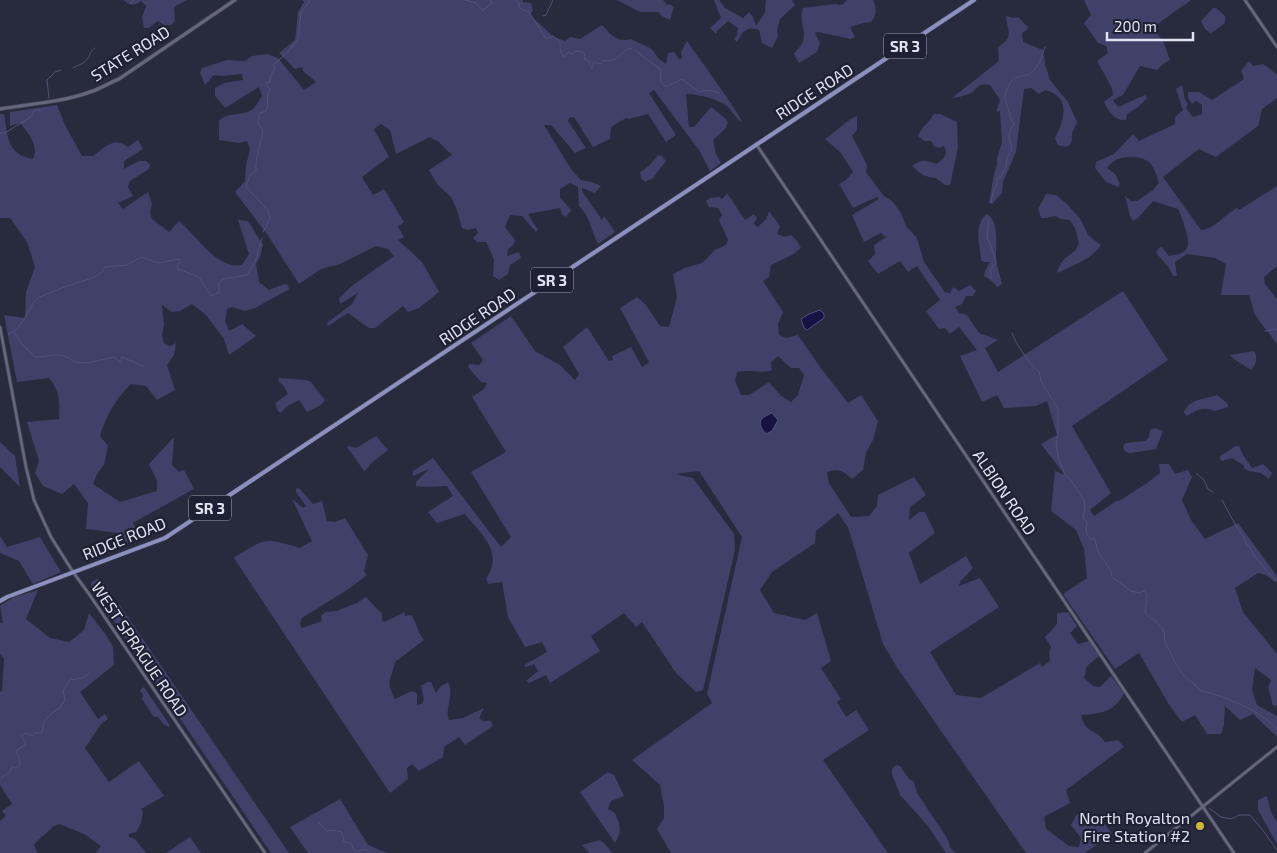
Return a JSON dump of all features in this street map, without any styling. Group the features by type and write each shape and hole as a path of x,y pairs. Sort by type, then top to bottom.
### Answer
{"main road":[{"name":"STATE ROAD","path":"0,109 73,97 107,85 119,79 235,0"},
{"name":"RIDGE ROAD","path":"0,601 7,596 165,538 974,0"}],"street":[{"path":"1246,0 1277,47"},
{"name":"ALBION ROAD","path":"756,144 1234,853"},
{"name":"WEST SPRAGUE ROAD","path":"0,327 34,500 51,537 265,853"},
{"path":"1145,853 1277,747"}],"shaded area":[{"path":"123,0 187,0 174,7 175,21 171,25 164,25 158,21 149,28 144,28 142,17 146,6 141,1 132,5"},
{"path":"302,0 523,0 523,2 531,3 533,10 530,15 554,37 565,41 570,37 580,39 602,25 618,39 631,39 652,49 659,59 666,64 668,53 674,52 679,59 682,58 681,52 687,41 742,122 728,107 714,99 686,94 689,127 694,127 711,107 725,118 728,123 725,129 713,140 716,154 721,163 710,171 699,150 654,90 649,93 676,135 666,142 648,114 629,119 626,118 611,127 610,139 593,147 574,117 569,118 568,121 586,148 575,153 551,125 544,125 571,169 581,180 601,186 595,193 582,188 582,191 602,220 604,216 615,232 598,244 588,219 579,206 578,187 570,183 560,189 560,197 571,210 566,217 562,215 560,208 528,214 538,230 536,232 522,216 510,215 505,227 515,240 508,249 507,256 519,252 521,258 510,265 508,274 499,280 493,276 494,259 486,242 477,242 473,238 478,233 476,228 468,230 462,228 451,197 437,184 429,170 452,155 439,142 430,137 396,154 390,130 381,124 374,129 389,157 362,177 373,195 384,189 404,222 398,227 404,237 398,240 422,262 439,292 419,308 408,312 403,306 375,328 369,328 348,313 328,326 327,323 352,304 358,293 340,304 339,298 353,285 394,256 388,249 376,246 340,264 321,269 299,284 269,237 235,192 245,181 246,165 250,150 247,141 239,143 219,140 219,121 227,116 244,113 253,109 262,96 259,87 225,108 215,96 215,88 224,83 243,80 242,74 214,75 205,85 200,73 202,68 227,60 245,61 252,56 267,54 278,58 304,90 316,82 303,71 302,67 295,69 279,53 295,40 298,12 304,2"},
{"path":"617,0 663,0 667,5 670,4 674,7 670,20 658,12 640,12"},
{"path":"714,0 719,0 725,8 743,18 749,12 756,26 765,12 766,0 792,0 795,5 780,19 777,30 778,36 772,48 762,43 759,30 750,28 743,32 737,42 734,39 738,28 728,21 716,34 710,28 721,18"},
{"path":"847,0 873,0 876,12 871,22 850,27 855,37 851,39 815,33 820,43 817,52 799,63 794,54 802,44 804,37 801,17 803,8 835,4 842,5"},
{"path":"1084,0 1191,0 1152,28 1163,41 1170,60 1157,70 1140,66 1123,95 1113,100 1118,107 1145,95 1147,98 1127,114 1126,120 1115,117 1104,102 1113,95 1112,88 1097,61 1108,53 1106,46 1098,43 1084,23 1091,15"},
{"path":"1213,8 1216,8 1225,16 1225,23 1210,33 1205,29 1201,21"},
{"path":"1006,16 1018,17 1028,27 1022,33 1023,42 1043,50 1050,80 1068,102 1077,122 1072,134 1072,142 1066,147 1058,145 1055,138 1064,110 1059,98 1054,93 1045,90 1039,94 1031,88 1024,89 1016,152 1003,182 1002,193 992,204 989,203 997,158 1002,143 1000,111 996,112 1000,100 990,85 985,84 980,85 969,94 952,98 999,61 998,47 1006,40 1009,34"},
{"path":"1249,61 1253,66 1263,64 1277,74 1277,98 1262,109 1258,126 1216,157 1199,149 1163,177 1201,230 1214,225 1232,211 1237,208 1239,210 1277,186 1277,266 1264,277 1265,284 1277,299 1277,344 1255,315 1249,295 1221,295 1226,264 1215,258 1187,254 1175,262 1177,276 1173,276 1156,252 1162,247 1169,256 1181,253 1187,248 1187,234 1178,209 1153,201 1133,221 1125,196 1131,201 1137,201 1153,190 1159,183 1151,164 1146,160 1134,157 1116,160 1107,168 1115,174 1120,184 1118,187 1106,182 1095,168 1096,162 1114,154 1133,134 1139,141 1175,124 1175,117 1183,110 1176,89 1182,85 1185,100 1188,104 1186,108 1193,117 1202,114 1202,105 1196,101 1192,104 1188,98 1188,92 1199,92 1212,100 1244,79 1241,71"},
{"path":"57,105 65,125 82,156 93,156 109,144 118,143 128,147 138,140 143,149 124,161 124,169 139,161 146,161 150,165 149,169 130,181 128,187 133,196 118,203 123,209 148,192 152,204 150,212 152,219 169,232 179,221 216,257 233,265 242,265 249,254 238,220 248,221 263,245 256,264 259,282 269,290 284,284 288,285 289,289 255,308 245,311 232,307 227,309 225,321 229,331 242,324 256,336 229,355 224,339 206,315 192,304 180,311 172,312 162,305 164,325 162,335 164,343 170,346 176,343 174,355 167,365 175,390 157,400 146,386 131,384 126,389 108,414 102,429 100,436 108,446 104,465 97,474 93,484 120,502 157,491 157,481 149,464 174,437 172,465 179,472 184,470 194,489 133,523 137,532 134,542 125,544 118,533 86,529 88,503 74,484 62,494 43,486 35,473 39,461 27,422 59,419 58,397 49,378 17,382 4,315 25,318 26,292 35,267 27,242 10,218 0,218 0,114 4,114 8,137 13,148 24,157 33,159 35,154 34,144 20,123 10,126 10,112"},
{"path":"934,114 940,114 957,122 958,148 950,185 945,185 936,178 923,175 912,166 924,161 936,164 946,154 944,146 938,148 931,141 924,141 918,136"},
{"path":"857,116 857,130 852,136 867,165 866,172 884,196 892,201 901,213 906,226 917,238 924,262 945,292 950,293 953,287 959,291 970,285 976,291 973,296 966,296 962,304 955,307 959,313 967,315 979,333 998,340 985,348 998,372 1123,291 1168,360 1072,426 1111,493 1090,510 1094,516 1160,473 1159,464 1169,464 1175,474 1188,470 1192,477 1182,500 1191,520 1205,539 1238,523 1277,576 1277,581 1275,582 1266,575 1258,573 1235,588 1243,612 1277,654 1277,705 1273,706 1268,687 1271,680 1255,668 1252,690 1257,705 1277,716 1277,737 1253,714 1240,720 1225,706 1224,725 1221,734 1207,734 1195,715 1182,722 1168,703 1139,653 1115,669 1063,594 1087,578 1084,549 1076,530 1051,511 1055,471 1065,475 1041,444 1057,435 1047,401 1036,406 1004,408 997,395 982,402 960,356 977,350 959,327 950,334 945,328 939,329 926,311 940,300 917,266 908,272 900,261 878,274 868,261 875,254 874,245 886,237 881,233 864,242 852,215 879,199 877,197 853,208 839,184 846,180 853,172 841,153 825,139"},
{"path":"658,155 662,156 666,161 653,178 645,182 641,178 640,172 650,165"},
{"path":"727,193 745,220 754,214 757,218 754,224 758,227 767,218 769,211 780,226 777,234 784,237 791,235 797,241 801,248 792,255 771,265 769,277 763,281 783,312 778,324 779,335 786,338 798,335 848,403 861,395 878,421 873,440 866,453 863,470 852,479 841,471 827,472 829,483 851,517 869,516 877,506 878,495 914,477 926,495 910,507 909,520 919,512 925,512 935,533 909,553 920,584 966,556 973,568 960,582 959,586 980,578 999,607 930,652 956,695 981,698 1040,663 1042,667 1050,661 1049,653 1051,647 1045,637 1057,624 1057,613 1068,612 1077,626 1070,633 1078,644 1089,641 1099,656 1087,666 1084,678 1093,686 1100,687 1111,676 1124,693 1112,708 1100,713 1081,715 1085,725 1105,742 1118,740 1124,747 1066,790 1070,803 1044,817 1046,829 1069,846 1079,847 1081,838 1071,825 1077,814 1089,813 1104,823 1112,834 1085,853 1026,853 898,669 883,644 848,527 838,513 816,531 815,543 772,572 760,590 774,613 805,620 817,613 831,661 821,668 841,699 837,702 846,717 856,710 869,730 823,760 888,853 671,853 657,829 664,818 660,785 632,760 712,703 707,694 742,537 699,471 675,474 693,478 734,534 735,550 703,690 696,692 676,673 642,622 636,627 624,613 591,636 600,651 550,683 546,675 529,683 526,681 538,671 534,664 526,667 524,665 547,652 542,642 525,647 508,617 502,582 488,584 486,579 493,560 489,544 465,514 437,523 428,512 453,496 447,486 416,486 416,482 429,469 413,476 413,471 433,458 501,547 511,537 471,472 506,452 472,397 484,389 487,383 481,382 468,367 469,364 479,365 483,360 471,343 511,316 535,351 560,365 575,380 579,374 563,347 587,327 609,361 613,360 612,356 631,347 642,367 649,362 620,308 637,297 646,305 660,326 669,327 677,297 673,274 684,268 702,263 715,250 726,245 728,240 719,220 722,215 718,208 709,207 706,201 710,198 719,197 722,199","holes":["778,356 791,368 799,368 804,375 798,395 791,402 781,396 769,382 749,395 741,395 735,381 737,372 764,372 772,370 771,362"]},
{"path":"1046,194 1056,195 1067,204 1081,220 1088,235 1101,245 1087,258 1058,273 1057,271 1063,260 1076,250 1079,243 1075,228 1070,220 1055,216 1041,218 1038,209"},
{"path":"987,214 993,221 996,233 996,259 1002,284 997,287 984,276 990,262 981,260 979,229 980,223"},
{"path":"820,310 824,314 824,318 807,330 804,328 801,319"},
{"path":"1254,351 1256,361 1251,370 1230,355"},
{"path":"279,378 311,382 325,400 321,405 307,412 299,400 286,407 281,413 278,411 275,403 288,394 283,385 278,381"},
{"path":"1217,395 1227,403 1228,407 1215,411 1200,409 1187,416 1184,413 1186,408 1193,402"},
{"path":"772,413 778,420 772,431 766,434 760,423 762,419"},
{"path":"1154,428 1163,431 1156,449 1131,453 1125,451 1123,447 1125,443 1145,441 1149,437 1150,430"},
{"path":"376,436 388,450 364,471 347,447 356,448"},
{"path":"0,442 15,456 20,487 0,467"},
{"path":"1239,446 1252,468 1263,464 1272,473 1269,479 1261,473 1245,469 1243,465 1232,458 1222,461 1220,459 1220,456"},
{"path":"296,488 300,489 313,504 322,501 327,521 335,522 345,518 368,555 364,571 367,575 302,618 300,624 302,628 322,621 321,616 326,612 336,611 357,603 366,597 382,614 384,622 405,612 405,616 411,615 424,640 395,662 390,688 395,699 412,691 417,693 417,705 421,704 424,700 421,686 431,682 436,693 441,686 448,682 450,687 449,720 463,718 484,708 479,718 484,721 491,721 493,726 465,745 459,737 444,747 443,757 419,771 412,764 407,768 408,779 390,793 234,558 253,546 266,541 279,542 300,548 312,541 292,499 303,508 306,506 296,492"},
{"path":"0,536 7,547 40,537 61,572 33,584 19,561 0,553"},
{"path":"96,579 100,579 113,597 104,603 110,609 119,604 289,853 271,853 91,587 91,583"},
{"path":"38,590 26,619 50,638 69,642 84,630 89,613 113,647 114,665 80,692 98,719 105,714 108,719 101,724 85,748 109,782 139,761 164,796 141,809 143,812 141,823 136,832 129,834 129,837 135,839 146,853 96,853 101,846 84,834 59,824 54,826 34,844 37,853 0,853 0,821 6,816 2,811 12,804 0,785 0,691 2,692 4,659 0,653 0,623 3,622 0,606 14,597"},
{"path":"144,687 170,727 164,725 158,717 154,717 142,699 143,694 140,692"},
{"path":"896,765 900,766 909,779 914,782 917,793 947,838 951,849 956,853 946,853 928,826 900,795 892,774 892,769"},
{"path":"608,772 614,775 624,796 611,801 608,809 615,813 619,825 620,831 615,843 580,792"},
{"path":"1267,796 1271,812 1277,822 1277,844 1258,810 1258,800"},
{"path":"340,799 368,845 387,853 308,853 290,827"},
{"path":"190,837 201,853 166,853"},
{"path":"600,840 612,853 589,853 582,845"}],"waterway":[{"path":"130,4 134,0"},
{"path":"263,232 270,219 268,210 246,187 250,175 256,171 257,156 263,130 258,123 260,113 266,111 270,89 266,83 270,82 271,75 275,69 273,65 288,52 298,39 301,12 311,0"},
{"path":"465,0 476,3 482,10 492,3 491,0"},
{"path":"515,0 519,3 519,8 529,12 547,39 553,36 560,42 563,57 569,52 573,54 575,51 583,52 585,55 584,60 586,59 589,62 592,69 594,62 601,64 605,60 610,61 632,48"},
{"path":"543,16 546,15 553,0"},
{"path":"991,202 994,189 997,186 997,179 1006,167 1007,157 1012,148 1009,134 1014,125 1005,100 1006,91 1015,78 1028,75 1035,69 1045,47"},
{"path":"73,68 85,62 95,48"},
{"path":"636,51 661,70 660,80 666,87 682,79 699,92 709,90 719,93"},
{"path":"49,98 47,80 55,72 61,70"},
{"path":"0,133 5,133 32,116 34,110 44,109"},
{"path":"989,220 987,237 996,263 990,270 991,278"},
{"path":"8,334 18,327 33,304 40,297 92,278 105,267 127,265 141,257 158,263 179,259 178,269 199,277 211,296 219,293 219,282 223,279 247,275 255,262 262,238"},
{"path":"1265,331 1277,329"},
{"path":"14,332 21,343 35,357 60,355 74,362 88,363 114,357 121,363 122,357 143,366"},
{"path":"1012,333 1024,354 1039,372 1041,381 1058,409 1058,435 1056,442 1058,457 1065,475 1071,480 1084,500 1083,518 1087,522 1086,533 1091,539 1095,539 1098,552 1111,571 1112,577 1131,591 1139,593 1144,591 1147,594 1145,613 1163,629 1166,644 1177,666 1201,691 1242,705 1263,717 1277,730"},
{"path":"1196,473 1204,480 1208,489 1213,492"},
{"path":"1222,500 1246,544 1276,581"},
{"path":"1,778 10,772 12,766 15,768 20,765 16,751 26,744 21,735 26,733 32,736 35,733 42,733 44,721 60,708 65,700 63,690 70,680 83,678 89,673"},
{"path":"1209,808 1221,817 1231,819 1239,815 1250,815 1277,850"},
{"path":"318,822 327,831 342,832 344,842 351,843 355,852 366,849 370,853"}],"place":[{"name":"North Royalton Fire Station #2","path":"1200,826"}]}
